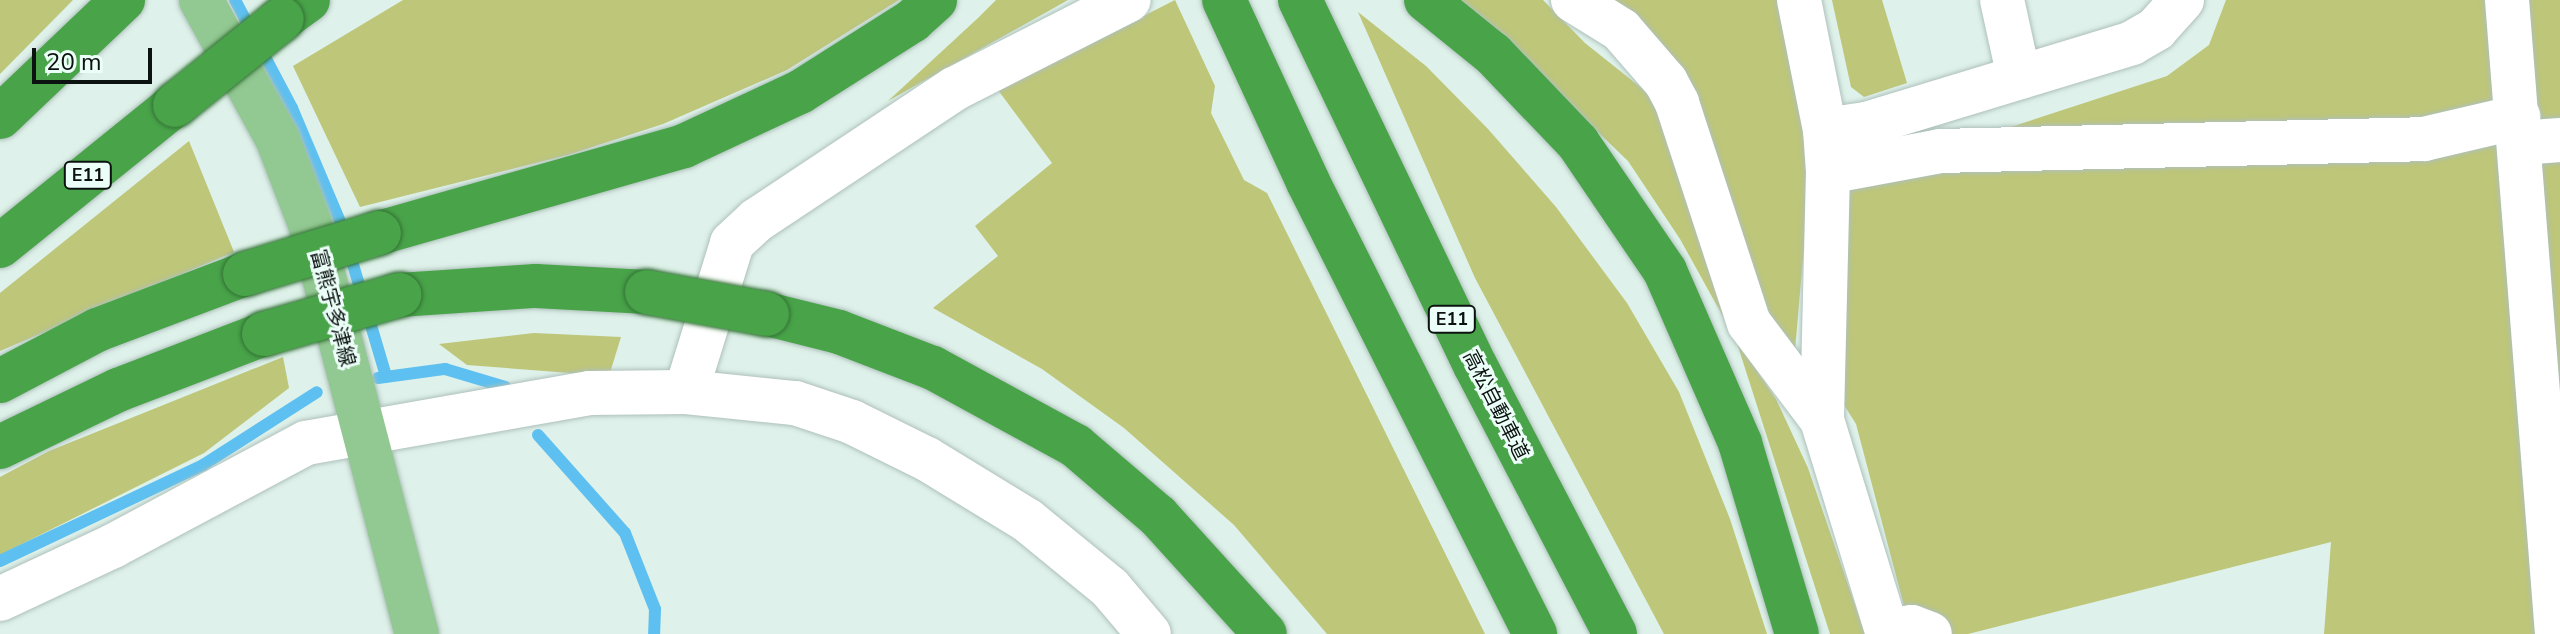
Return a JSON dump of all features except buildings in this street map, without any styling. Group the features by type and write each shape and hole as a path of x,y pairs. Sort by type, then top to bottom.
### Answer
{"highway":[{"path":"0,381 97,330 245,274 684,146 800,92 912,21 935,0"},
{"path":"1224,0 1308,182 1535,634"},
{"name":"高松自動車道","path":"1300,0 1475,365 1615,634"},
{"path":"1426,0 1493,54 1578,143 1665,271 1740,443 1797,634"},
{"path":"0,117 120,3"},
{"name":"E11","path":"0,246 295,10"},
{"path":"0,447 118,390 264,334 399,295 536,286 647,292 767,314 839,332 933,368 1076,446 1158,516 1265,634"}],"main road":[{"name":"富熊宇多津線","path":"201,0 230,44 288,166 310,224 366,428 417,634"}],"street":[{"path":"686,392 732,243 757,220 954,89 1129,0"},
{"path":"1573,0 1621,30 1666,82 1677,103 1749,323 1777,368 1822,420"},
{"path":"1799,0 1826,151 1822,420 1888,632 1912,627 1930,634"},
{"path":"2002,0 2019,77"},
{"path":"1826,151 1866,124 2132,43 2156,29 2182,0"},
{"path":"2507,0 2533,133 2557,634"},
{"path":"1826,151 2424,139 2533,133"},
{"path":"0,599 113,546 306,443 366,428 590,393 686,392 795,403 852,422 927,459 1027,520 1110,588 1149,634"}],"green space":[{"path":"0,0 73,0 0,74"},
{"path":"403,0 899,0 787,70 663,124 568,155 360,207 293,66"},
{"path":"996,0 1068,0 888,101 978,18"},
{"path":"1175,0 1215,86 1211,113 1244,180 1267,193 1485,634 1327,634 1234,525 1124,428 1042,369 933,308 998,256 975,226 1052,163 998,90"},
{"path":"1460,0 1543,0 1585,43 1659,102 1736,340 1680,239 1628,161"},
{"path":"1591,0 1783,0 1813,145 1795,350 1765,319 1726,186"},
{"path":"1832,0 1882,0 1907,83 1864,97 1851,87"},
{"path":"2226,0 2560,0 2560,634 2324,634 2331,542 1968,634 1945,634 1904,606 1856,424 1839,397 1842,182 2167,76 2209,45"},
{"path":"1358,12 1426,66 1488,129 1556,207 1627,303 1679,392 1730,519 1767,634 1664,634 1475,278"},
{"path":"189,141 234,252 0,351 0,293"},
{"path":"534,333 621,337 609,376 467,365 439,344"},
{"path":"1736,340 1776,399 1808,468 1865,634 1830,634"},
{"path":"283,357 289,388 204,453 0,555 0,477 49,451"}],"waterway":[{"path":"235,0 292,108 341,224 386,376"},
{"path":"378,378 445,369 505,387"},
{"path":"0,561 203,465 317,392"},
{"path":"538,435 625,533 655,609 654,634"}]}
